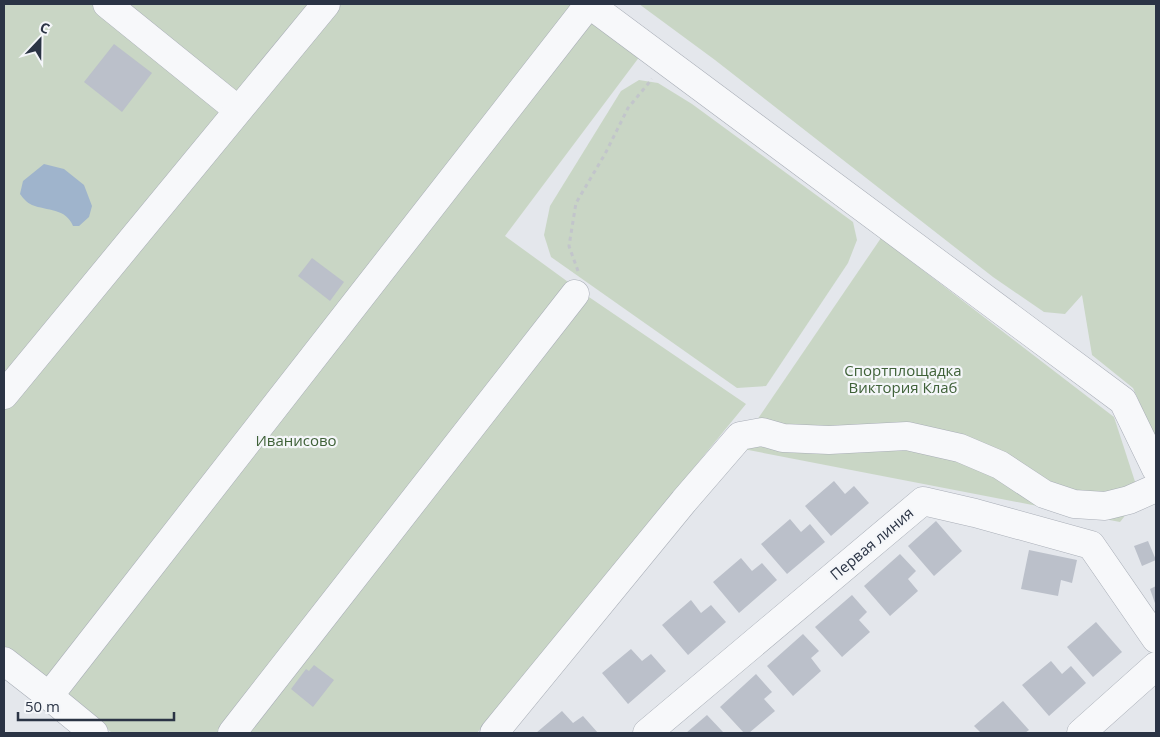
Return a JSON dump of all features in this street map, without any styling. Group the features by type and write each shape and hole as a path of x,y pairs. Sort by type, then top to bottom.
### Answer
{"street":[{"path":"107,4 238,110"},
{"path":"4,396 13,367 238,110 326,4"},
{"path":"49,696 589,4 1124,401 1156,470"},
{"path":"232,733 578,287"},
{"path":"494,733 684,501 740,436 762,432 783,438 829,440 908,436 960,448 1000,465 1044,494 1074,504 1105,506 1129,500 1156,488"},
{"name":"Первая линия","path":"647,733 923,501 975,512 1091,544 1156,639"},
{"path":"4,661 94,733"},
{"path":"1081,733 1156,666"}],"path":[{"path":"578,287 569,246 576,203 628,108 666,61"}],"green space":[{"name":"Иванисово","path":"4,4 578,4 643,52 505,236 586,295 746,404 477,733 112,733 64,691 4,648"},
{"path":"639,4 1156,4 1156,440 1133,388 1092,355 1082,295 1065,314 1044,312 993,277 715,60"},
{"path":"639,80 658,83 692,104 853,222 857,240 848,263 766,386 737,388 551,257 544,235 550,206 621,91"},
{"name":"Спортплощадка Виктория Клаб","path":"881,238 1114,417 1140,497 1120,522 738,448"}],"water":[{"path":"44,164 64,169 84,185 92,206 89,217 79,226 73,226 70,220 61,213 30,204 20,194 23,181"}],"building":[{"path":"114,44 152,73 122,112 84,82"},
{"path":"312,258 344,282 330,301 298,276"},
{"path":"834,481 845,494 854,486 869,503 831,536 805,506"},
{"path":"790,519 801,532 810,524 825,542 787,574 761,544"},
{"path":"936,521 962,551 934,576 908,546"},
{"path":"1148,541 1156,560 1142,566 1134,546"},
{"path":"1029,550 1077,560 1072,583 1061,580 1058,596 1021,589"},
{"path":"900,554 916,571 908,579 918,591 890,616 864,586"},
{"path":"741,558 752,571 762,563 777,580 739,613 713,582"},
{"path":"1156,586 1156,606 1150,589"},
{"path":"852,595 867,612 859,620 870,632 842,657 815,627"},
{"path":"691,600 701,613 711,605 726,622 688,655 662,625"},
{"path":"1096,622 1122,652 1093,677 1067,647"},
{"path":"803,634 819,651 811,658 821,671 793,696 767,666"},
{"path":"631,649 642,661 651,654 666,671 628,704 602,673"},
{"path":"1051,661 1062,674 1071,666 1086,683 1049,716 1022,685"},
{"path":"314,665 334,680 313,707 291,689 306,669 309,671"},
{"path":"756,674 772,692 764,699 775,711 749,733 744,733 720,707"},
{"path":"1003,701 1029,730 1025,733 981,733 974,726"},
{"path":"562,711 573,723 583,716 598,733 536,733"},
{"path":"707,715 723,732 686,733"}]}
